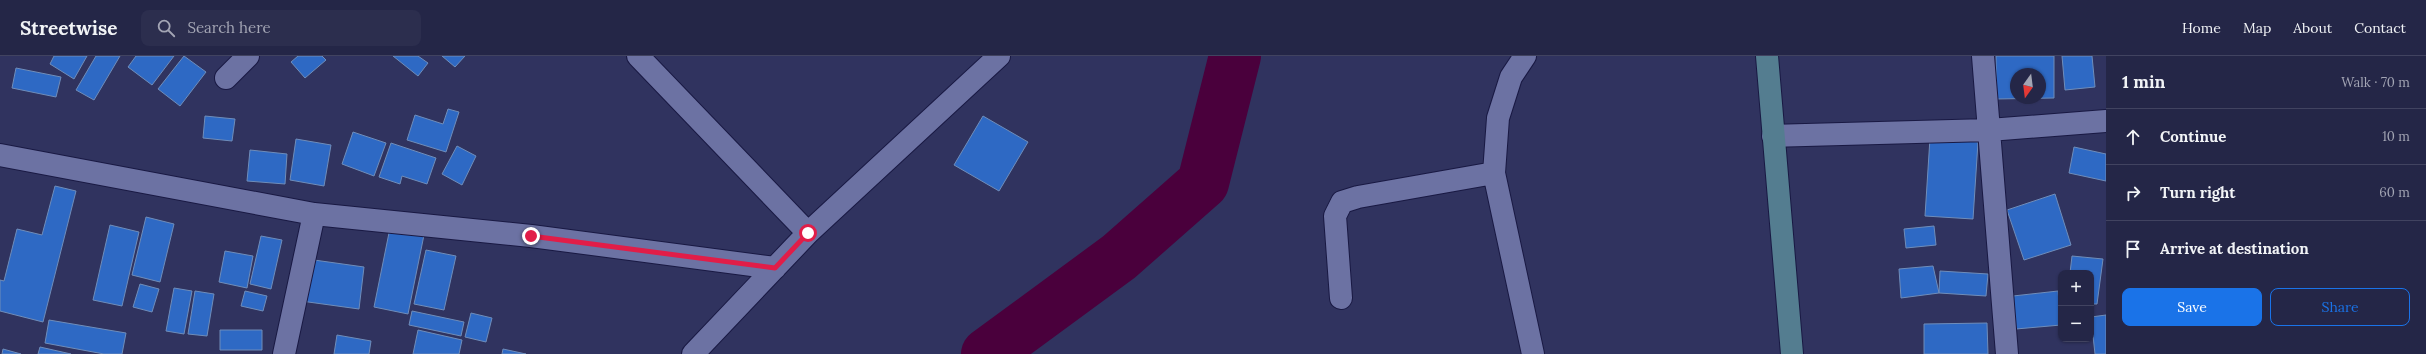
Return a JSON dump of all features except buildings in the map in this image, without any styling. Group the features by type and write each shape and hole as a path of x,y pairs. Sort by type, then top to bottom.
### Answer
{"main road":[{"path":"1766,56 1792,354"}],"street":[{"path":"226,78 248,56"},
{"path":"638,56 808,233"},
{"path":"694,354 808,233 999,56"},
{"path":"1525,56 1511,77 1498,118 1494,174 1533,354"},
{"path":"1983,56 2007,354"},
{"path":"1773,136 1989,130 2106,121"},
{"path":"0,155 314,214 531,236 775,268"},
{"path":"1341,298 1335,216 1342,202 1358,197 1494,174"},
{"path":"284,354 314,214"}],"waterway":[{"path":"987,354 1119,257 1203,183 1235,56"}],"route":[{"path":"531,236 775,268 808,233"}]}
